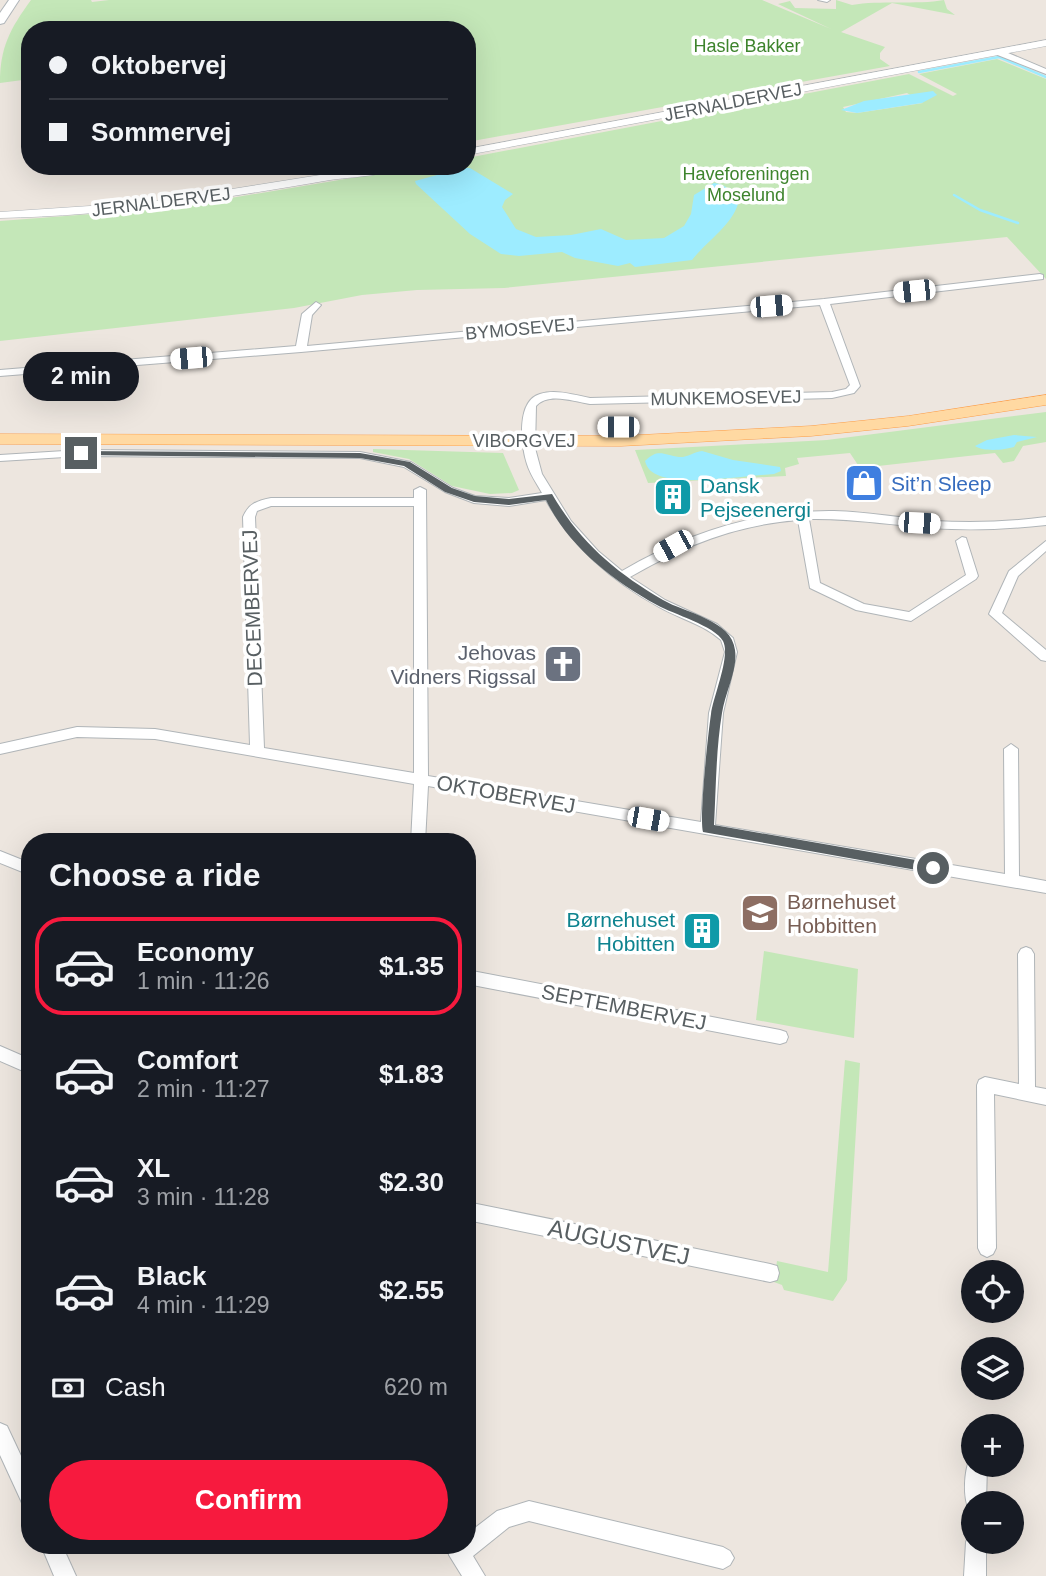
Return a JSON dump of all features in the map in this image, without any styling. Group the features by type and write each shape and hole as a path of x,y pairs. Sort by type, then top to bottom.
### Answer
{"main road":[{"path":"0,21 14,0"},
{"name":"VIBORGVEJ","path":"0,439 530,434 747,424 887,412 1046,389"},
{"name":"VIBORGVEJ","path":"0,430 530,434 621,441 811,431 908,421 1046,400"}],"street":[{"path":"821,0 827,0"},
{"name":"JERNALDERVEJ","path":"476,150 1046,43"},
{"path":"998,52 1046,72"},
{"name":"JERNALDERVEJ","path":"0,215 154,205 346,175"},
{"name":"BYMOSEVEJ","path":"0,373 824,302 1040,277"},
{"name":"MUNKEMOSEVEJ","path":"530,434 530,405 542,396 590,401 832,395 849,391 855,386 824,302"},
{"path":"301,349 307,314 316,305"},
{"path":"530,434 531,460 557,513 581,545 621,577 668,607 722,633 730,645 716,713 708,829"},
{"path":"0,458 81,453 360,455 407,464 449,490 474,499 509,502 549,496"},
{"name":"DECEMBERVEJ","path":"257,751 249,517 252,509 271,502 420,496 421,779"},
{"path":"803,516 814,585 843,603 882,614 911,617 972,576 962,541"},
{"path":"621,577 673,546 697,536 762,520 848,516 965,526 1042,522 1046,532"},
{"path":"1046,545 1013,575 995,614 1046,657"},
{"name":"OKTOBERVEJ","path":"0,750 77,732 155,734 1046,887"},
{"path":"1011,749 1012,881"},
{"path":"418,833 421,779"},
{"path":"0,857 21,866"},
{"path":"1026,954 1027,1093"},
{"name":"SEPTEMBERVEJ","path":"476,979 780,1037"},
{"path":"0,1053 21,1064"},
{"path":"987,1248 985,1085 1046,1097"},
{"name":"AUGUSTVEJ","path":"476,1213 770,1273"},
{"path":"0,1433 21,1478"},
{"path":"476,1536 504,1518 529,1511 723,1558"},
{"path":"55,1554 65,1576"},
{"path":"460,1554 474,1576"},
{"path":"975,1576 976,1554"}],"green space":[{"name":"Hasle Bakker","path":"31,0 762,0 831,29 778,4 790,1 795,8 836,9 836,0 852,5 944,0 947,9 955,15 892,3 841,32 885,47 880,53 880,59 890,66 476,140 476,21 21,21 21,80 0,83 4,49 17,20"},
{"name":"Haveforeningen Moselund","path":"997,59 1046,79 1046,279 1007,237 504,288 417,290 362,295 294,308 0,341 0,221 171,208 369,175 476,175 476,156 909,74 953,96 957,94 919,74","holes":["907,93 923,103 857,113 846,112 843,107"]},
{"path":"1046,412 1046,442 1023,446 1014,461 1003,463 995,453 860,468 850,453 797,458 799,464 785,468 786,476 648,483 635,450 827,440"},
{"path":"373,449 503,453 519,490 490,494 452,486 409,459 373,452"},
{"path":"764,951 858,969 854,1038 756,1020"},
{"path":"845,1060 860,1063 847,1280 833,1301 784,1290 782,1285 774,1282 777,1261 828,1272"}],"water":[{"path":"933,91 937,95 922,103 857,113 841,110 864,101"},
{"path":"476,172 513,194 505,200 502,207 516,229 536,237 571,235 601,229 626,240 664,238 684,226 691,214 694,195 714,183 729,190 738,204 724,227 692,260 635,267 630,263 618,266 575,258 562,252 519,256 501,254 470,234 415,181 437,175 476,175"},
{"path":"1014,435 1037,437 1017,442 1014,447 1005,449 989,450 975,446 987,440"},
{"path":"702,451 733,460 780,467 781,471 732,478 684,480 657,475 645,461 658,453 682,457"}],"waterway":[{"path":"919,72 999,57 1046,77"},
{"path":"954,195 980,210 1018,223"}],"place":[{"name":"Sit’n Sleep","path":"864,483"},
{"name":"Dansk Pejseenergi","path":"673,497"},
{"name":"Jehovas Vidners Rigssal","path":"563,664"},
{"name":"Børnehuset Hobbitten","path":"760,913"},
{"name":"Børnehuset Hobitten","path":"702,931"}],"route":[{"path":"81,453 360,455 407,464 449,490 474,499 509,502 549,496 557,513 581,545 597,559 660,602 713,628 727,638 731,652 716,713 708,829 933,868"}]}
